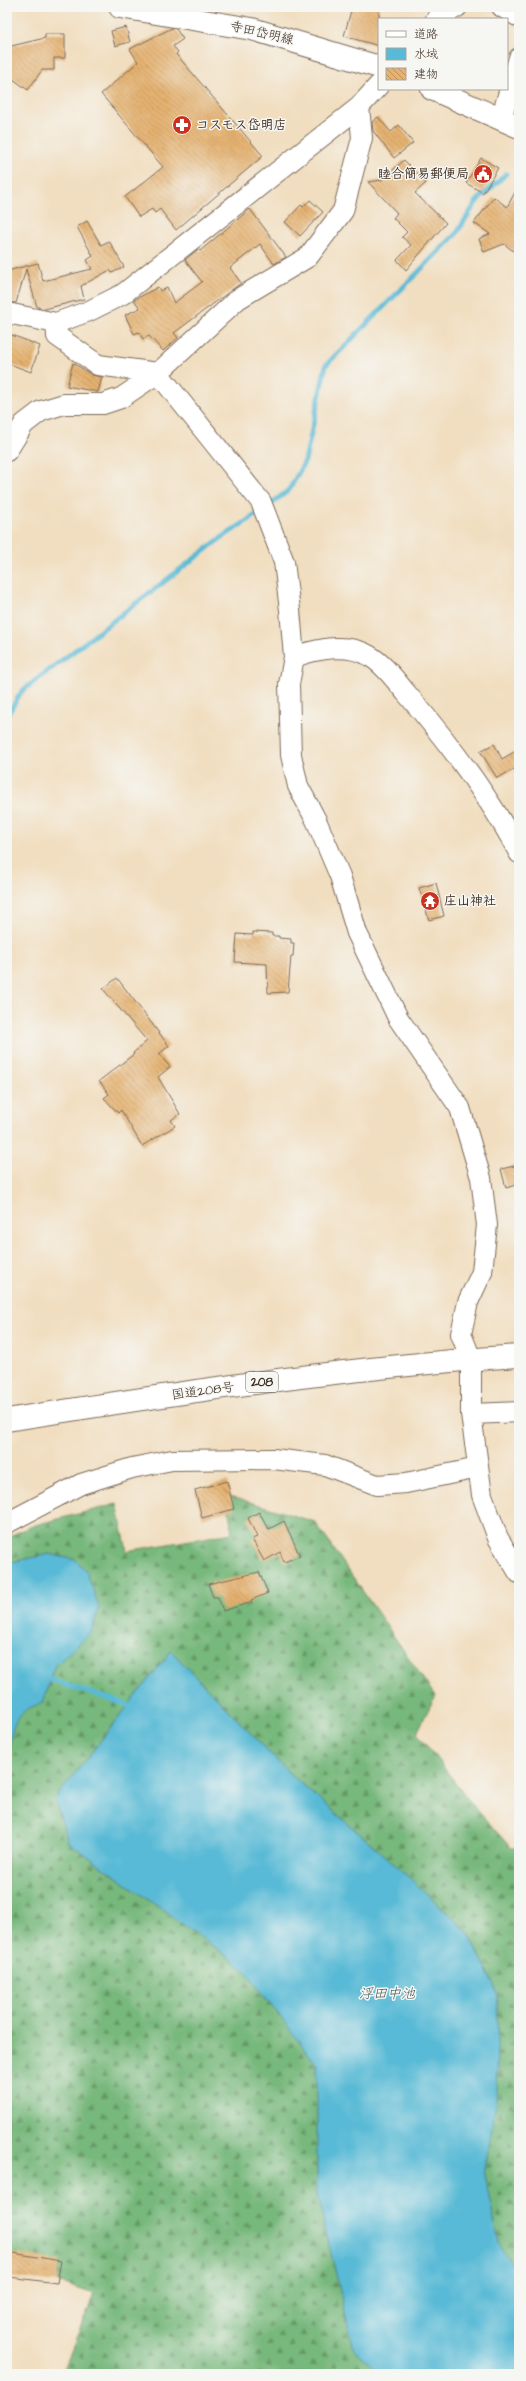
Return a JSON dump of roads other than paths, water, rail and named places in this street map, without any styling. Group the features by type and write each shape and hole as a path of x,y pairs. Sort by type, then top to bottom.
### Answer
{"main road":[{"name":"寺田岱明線","path":"120,7 252,29 378,67"},
{"path":"434,90 510,123"},
{"name":"国道208号","path":"7,1420 258,1382 471,1359 519,1356"}],"street":[{"path":"438,18 457,7"},
{"path":"502,7 519,17"},
{"path":"510,123 519,58"},
{"path":"7,313 56,323 89,311 123,294 359,107 378,86"},
{"path":"7,451 24,424 41,411 64,404 103,404 121,398 158,373 238,299 308,257 343,211 362,138 359,107"},
{"path":"56,323 57,336 98,365 158,373 265,510 284,562 294,657 289,684 291,755 298,786 316,820 340,876 357,933 398,1018 460,1108 481,1178 487,1225 482,1272 468,1302 461,1334 471,1359 471,1414 482,1495 498,1538 519,1573"},
{"path":"294,657 314,650 348,649 368,655 381,665 423,712 471,774 502,819 519,853"},
{"path":"471,1414 519,1412"},
{"path":"7,1523 81,1484 132,1468 172,1460 273,1459 325,1465 377,1485 406,1483 478,1468"}],"water":[{"path":"49,1554 76,1560 86,1570 99,1607 92,1631 54,1667 43,1703 32,1707 19,1716 13,1728 7,1754 7,1563"},
{"name":"浮田中池","path":"171,1651 290,1774 388,1858 468,1932 498,1993 496,2104 484,2174 499,2243 515,2271 519,2284 519,2369 511,2374 381,2374 354,2350 317,2195 317,2065 242,1967 68,1842 55,1799"}],"waterway":[{"path":"267,507 289,490 305,461 326,365 456,234 477,201 506,174"},
{"path":"7,715 22,691 217,541 260,512"},
{"path":"45,1678 128,1705 132,1710"}],"place":[{"name":"コスモス岱明店","path":"182,125"},
{"name":"睦合簡易郵便局","path":"483,174"},
{"name":"庄山神社","path":"430,901"}]}
